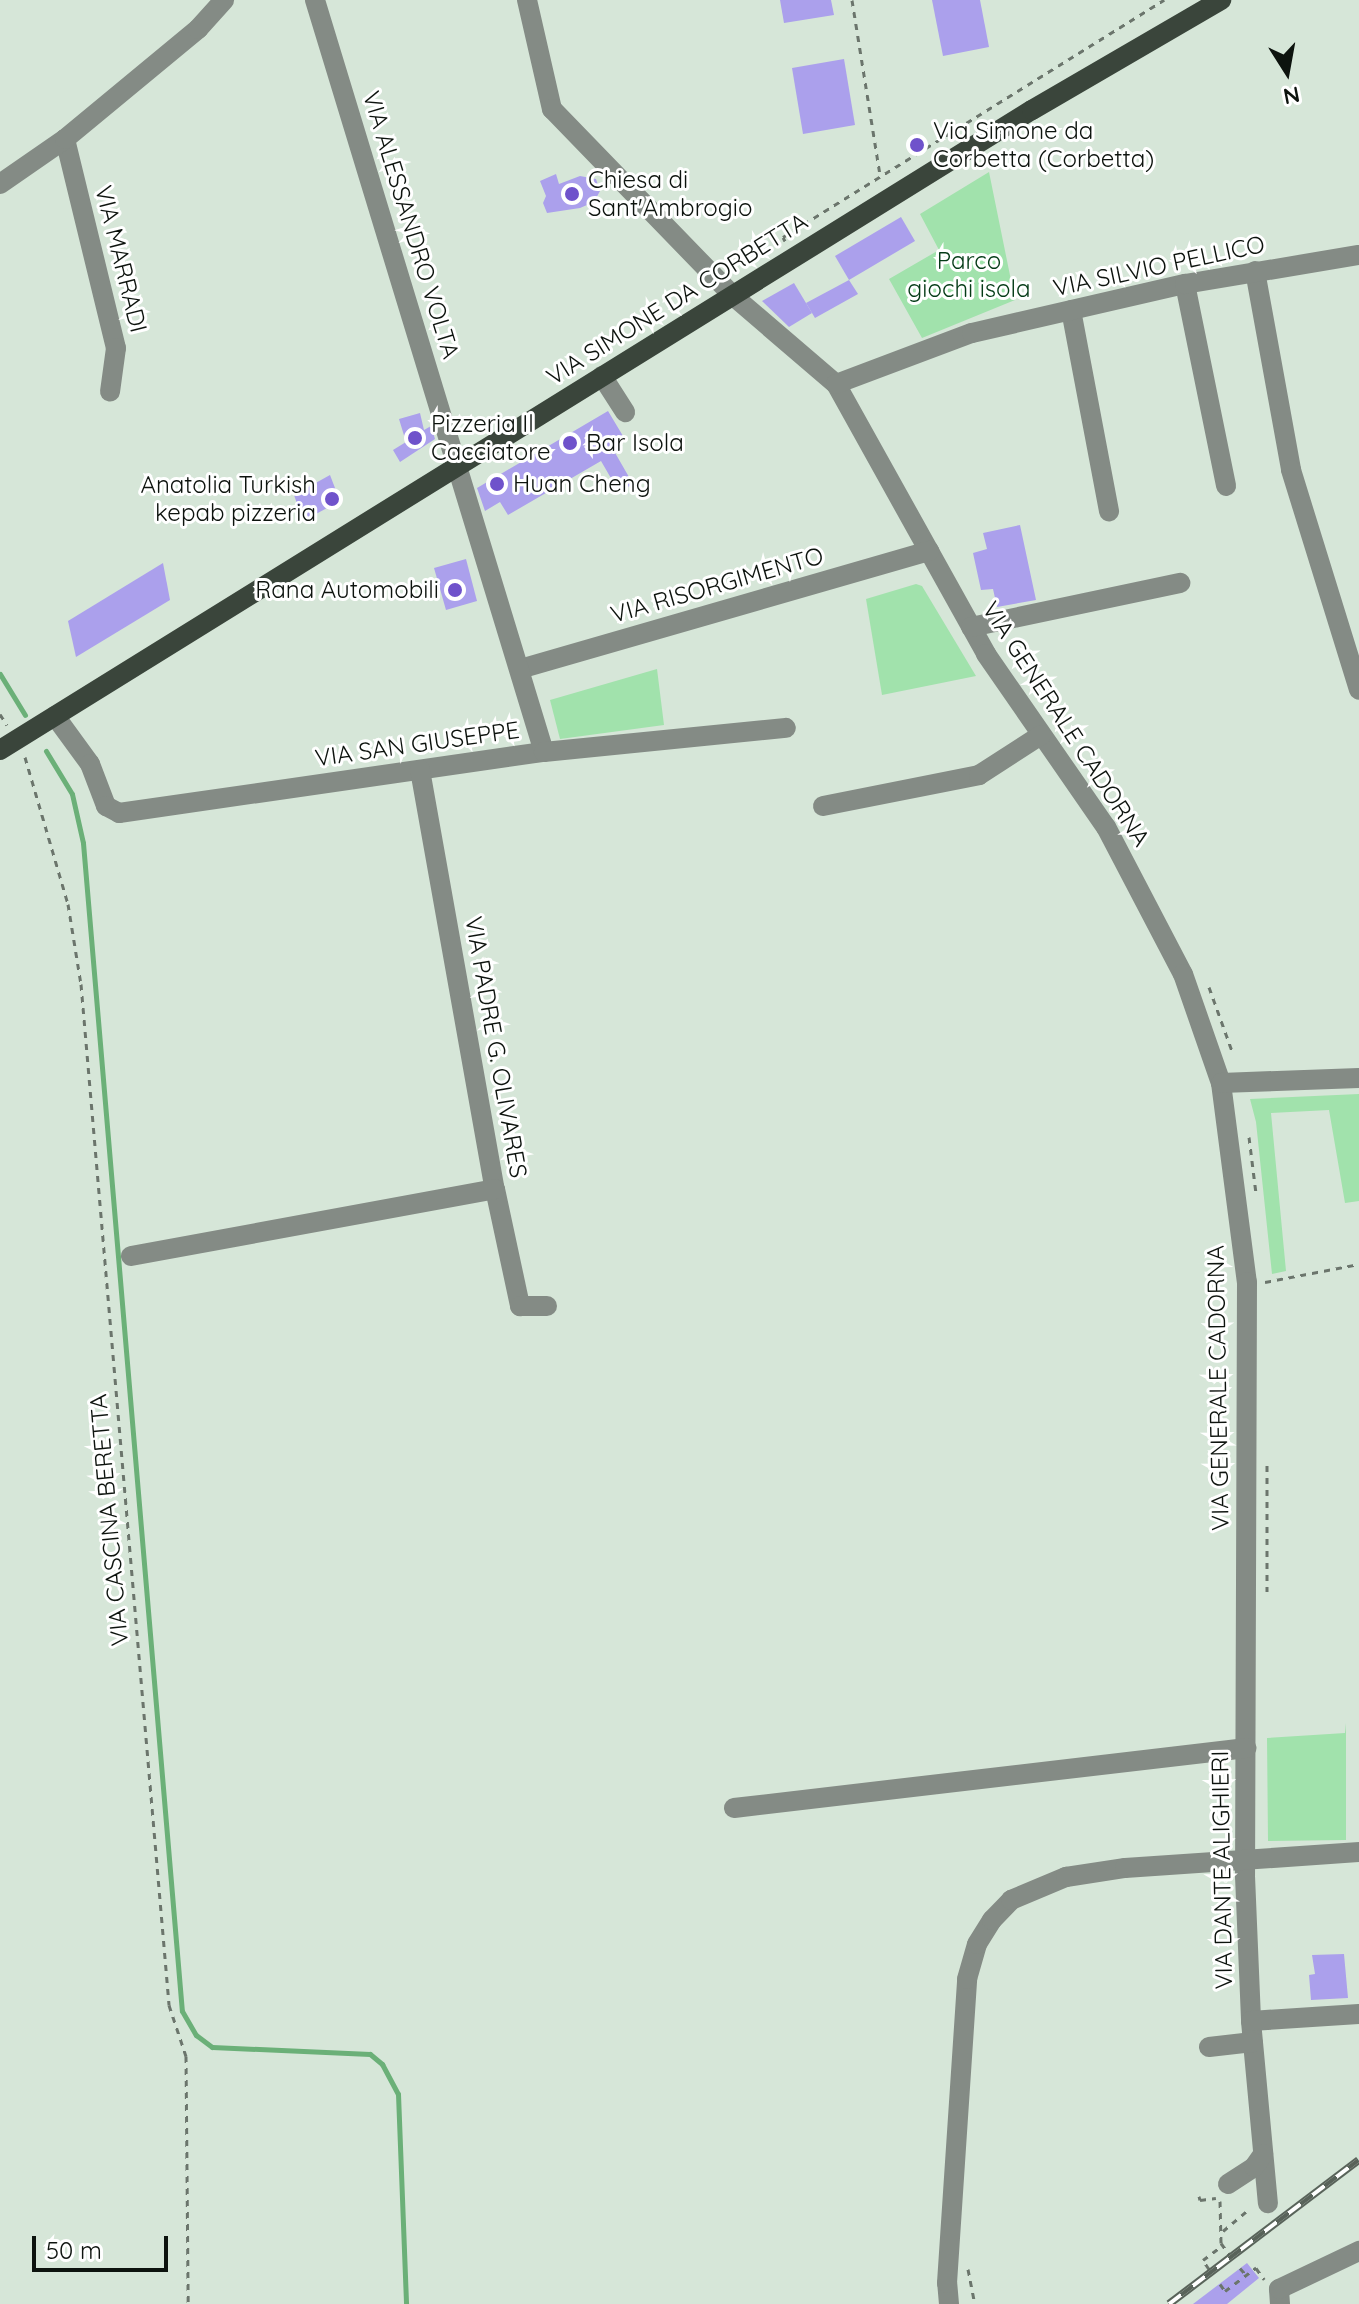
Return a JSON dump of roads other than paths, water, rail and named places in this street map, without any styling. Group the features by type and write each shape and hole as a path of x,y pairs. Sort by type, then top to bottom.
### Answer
{"main road":[{"name":"VIA SIMONE DA CORBETTA","path":"0,750 1032,110 1221,0"}],"street":[{"path":"0,184 65,139 198,29 224,0"},
{"name":"VIA ALESSANDRO VOLTA","path":"315,0 459,465"},
{"name":"VIA GENERALE CADORNA","path":"527,0 552,109 732,295 836,384 971,627 1041,735 1106,827 1183,974 1231,1082 1247,1282 1246,1719"},
{"name":"VIA MARRADI","path":"65,139 116,348 110,392"},
{"name":"VIA SILVIO PELLICO","path":"836,384 972,333 1185,284 1359,255"},
{"path":"1255,271 1291,470 1359,690"},
{"path":"1185,284 1226,486"},
{"path":"1071,310 1109,511"},
{"path":"602,376 625,412"},
{"name":"VIA SAN GIUSEPPE","path":"55,716 90,764 106,806 119,813 544,752 459,465"},
{"name":"VIA RISORGIMENTO","path":"520,669 929,551"},
{"path":"971,627 1180,583"},
{"path":"544,752 786,728"},
{"path":"823,806 979,775 1041,735"},
{"name":"VIA PADRE G. OLIVARES","path":"420,770 495,1189 520,1306 547,1306"},
{"path":"1231,1082 1359,1078"},
{"path":"131,1256 495,1189"},
{"name":"VIA DANTE ALIGHIERI","path":"1246,1719 1251,2021 1268,2203"},
{"path":"734,1808 1246,1748"},
{"path":"949,2304 947,2283 967,1979 977,1944 992,1920 1011,1900 1066,1877 1125,1868 1359,1852"},
{"name":"VIA DANTE ALIGHIERI","path":"1251,2021 1359,2014"},
{"path":"1209,2047 1253,2042"},
{"path":"1228,2184 1254,2167 1263,2154"},
{"path":"1274,2291 1359,2251"}],"waterway":[{"path":"0,674 25,715"},
{"path":"46,751 72,794 83,843 182,2011 196,2035 212,2047 370,2054 382,2064 398,2094 406,2304"}],"railway":[{"path":"1169,2304 1359,2160"}],"place":[{"name":"Via Simone da Corbetta (Corbetta)","path":"917,145"},
{"name":"Chiesa di Sant'Ambrogio","path":"572,194"},
{"name":"Pizzeria Il Cacciatore","path":"415,438"},
{"name":"Bar Isola","path":"570,443"},
{"name":"Huan Cheng","path":"497,484"},
{"name":"Anatolia Turkish kepab pizzeria","path":"332,499"},
{"name":"Rana Automobili","path":"455,590"}],"park label":[{"name":"Parco giochi isola","path":"969,275"}]}
